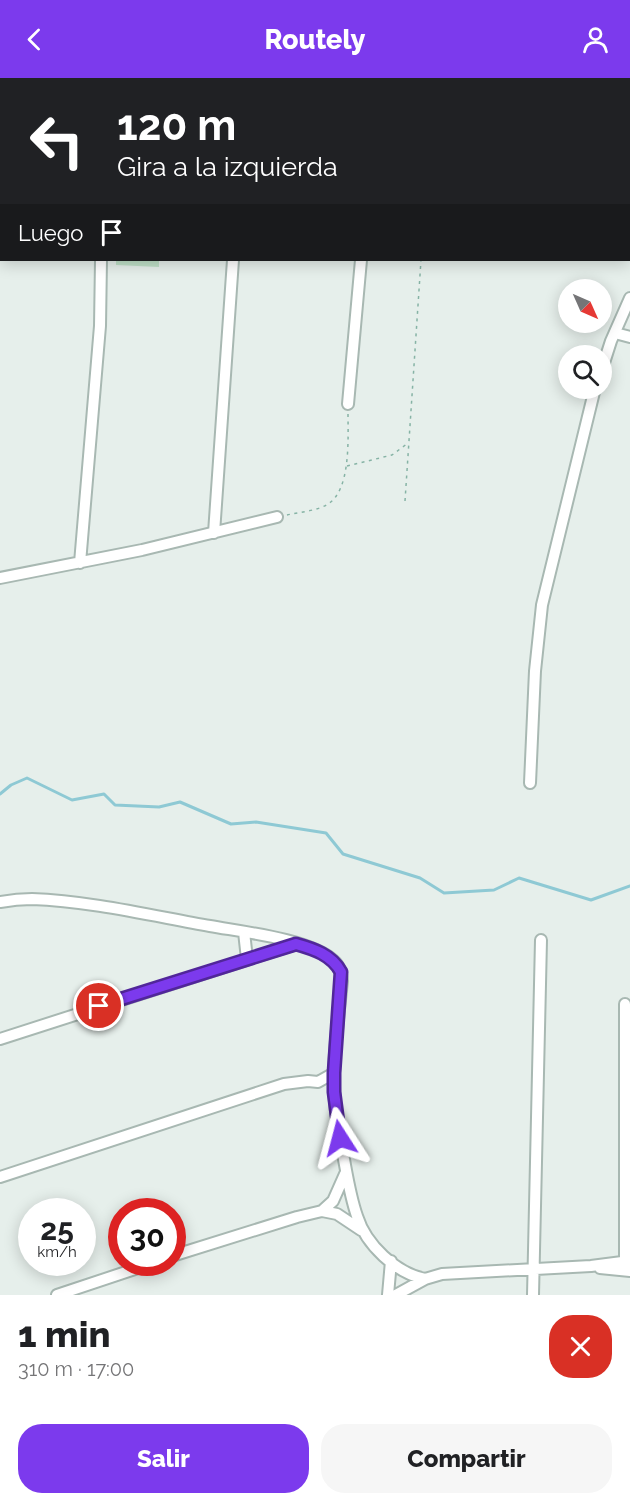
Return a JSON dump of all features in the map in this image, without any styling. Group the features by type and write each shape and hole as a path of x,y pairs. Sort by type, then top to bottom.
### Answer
{"street":[{"path":"80,563 100,326 101,261"},
{"path":"213,533 233,261"},
{"path":"348,404 361,261"},
{"path":"611,345 630,298"},
{"path":"615,333 630,337"},
{"path":"530,783 535,671 542,604 593,399"},
{"path":"0,578 80,563 277,517"},
{"path":"0,902 31,899 136,912 296,944 333,960 341,972 334,1092 346,1171 357,1217 366,1234"},
{"path":"244,932 247,959"},
{"path":"533,1295 542,940"},
{"path":"0,1039 296,944"},
{"path":"396,1295 425,1279 442,1274 628,1264 625,1004"},
{"path":"318,1082 334,1073"},
{"path":"0,1178 284,1084 318,1082 334,1092"},
{"path":"322,1211 339,1192 346,1171"},
{"path":"186,1252 297,1216 329,1211 347,1219 366,1234 391,1261 409,1275 425,1279"},
{"path":"388,1295 391,1261"},
{"path":"57,1295 114,1276"}],"path":[{"path":"405,501 421,261"},
{"path":"277,517 326,506 334,500 342,488 348,404"},
{"path":"345,466 392,455 409,442"}],"green space":[{"path":"116,261 159,261 159,267 116,265"}],"waterway":[{"path":"0,794 11,785 27,778 72,800 104,794 115,805 159,807 180,802 231,824 256,822 326,833 343,854 420,878 444,893 494,890 519,878 591,900 630,886"}],"route":[{"path":"99,1006 296,944 324,954 338,966 342,981 334,1073 340,1138"}]}
